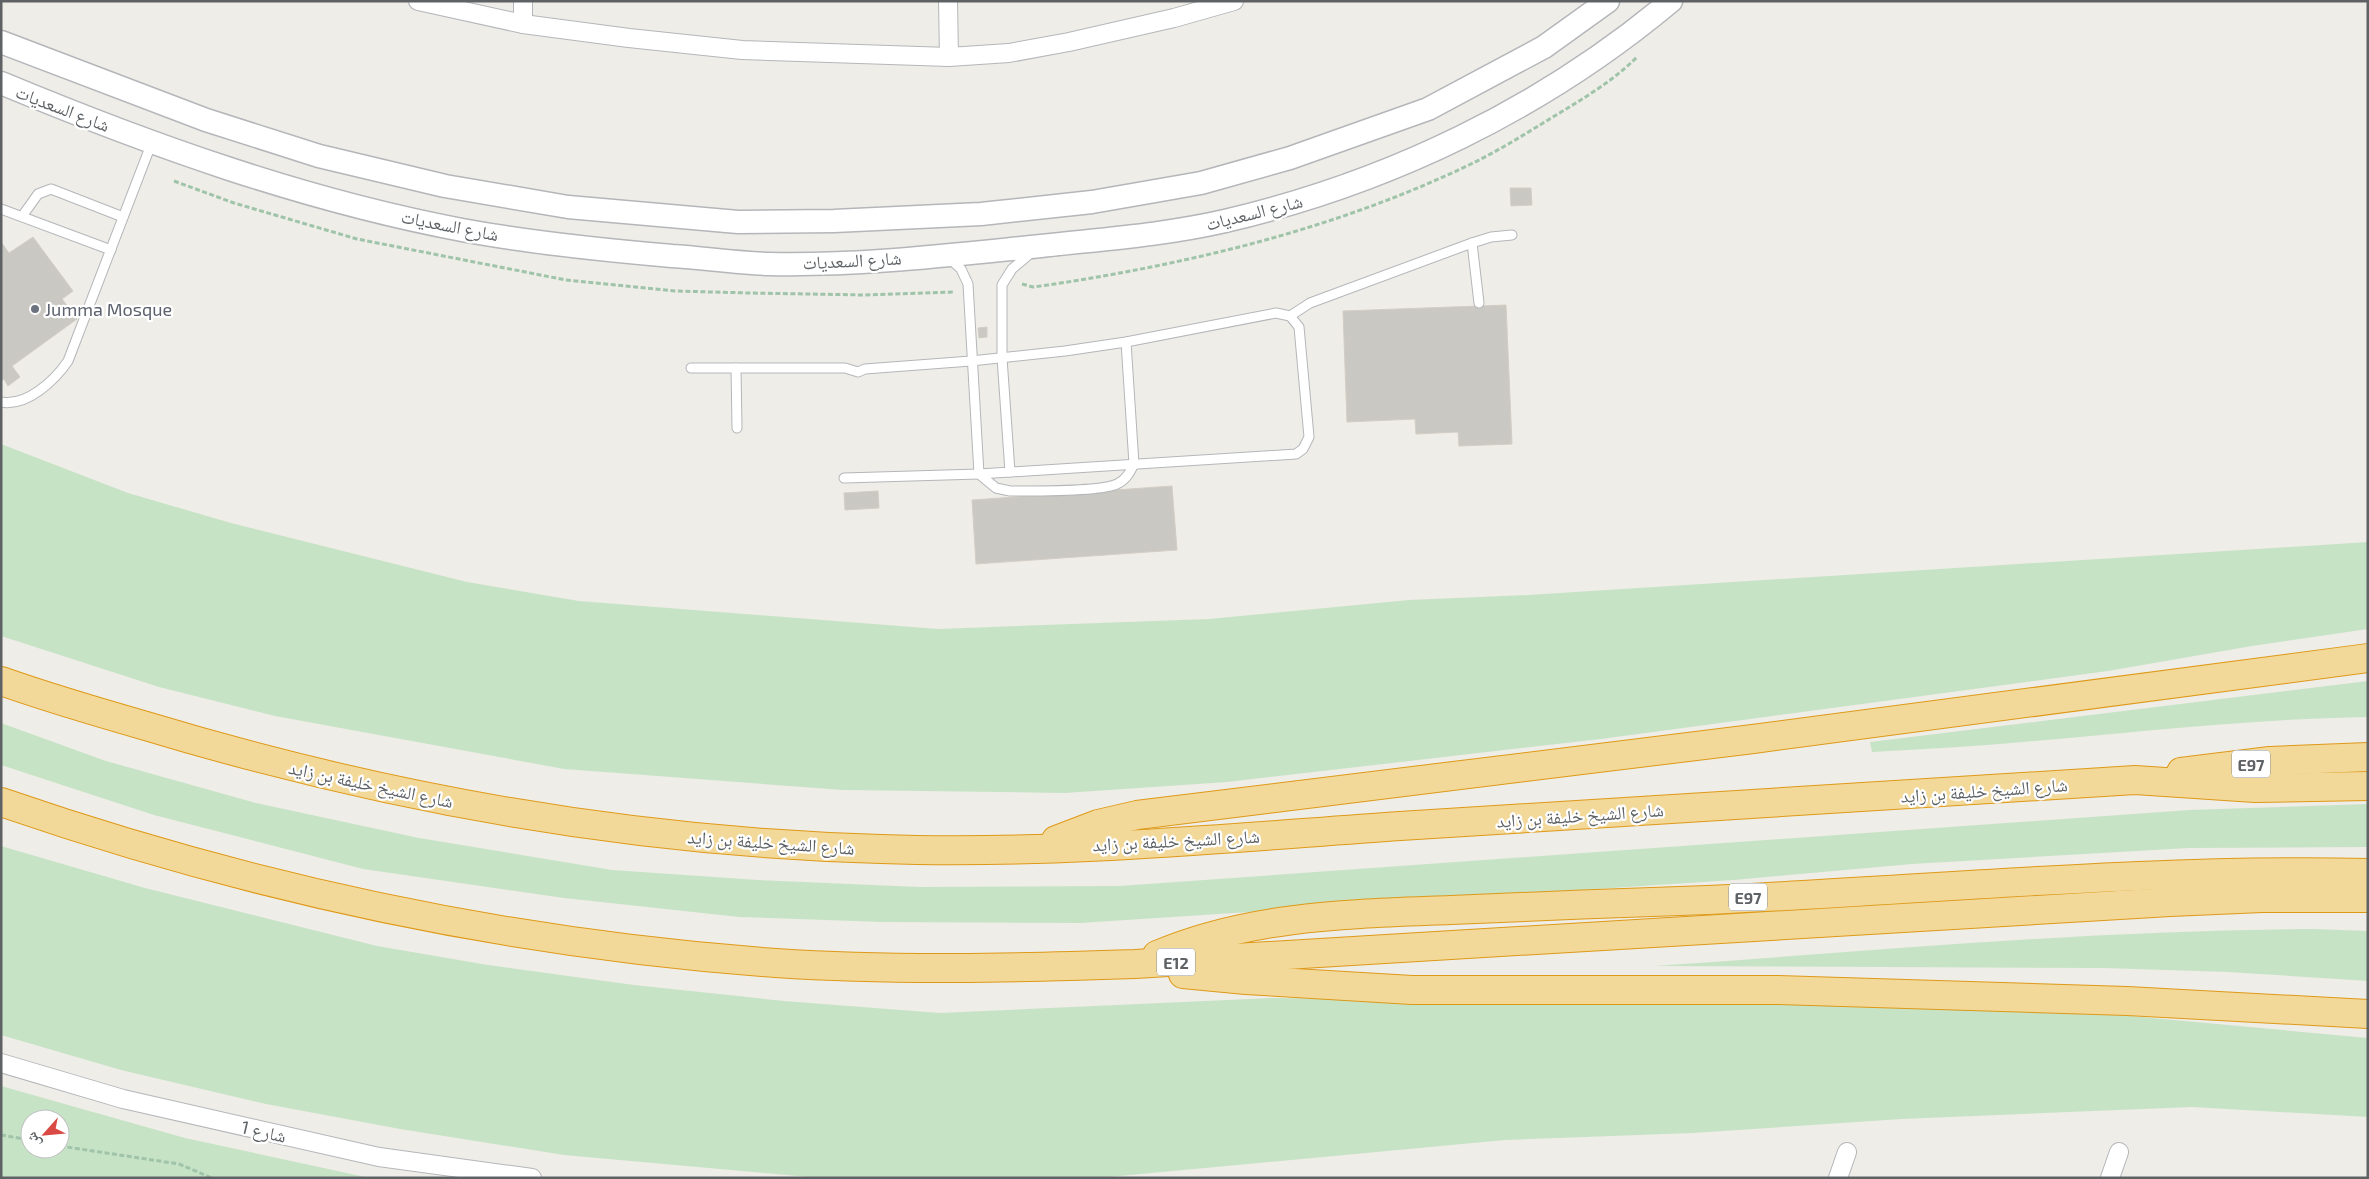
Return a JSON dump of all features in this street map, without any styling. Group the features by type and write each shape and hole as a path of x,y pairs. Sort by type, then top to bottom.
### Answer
{"highway":[{"path":"1037,848 1078,830 1136,815 1752,739 2368,658"},
{"name":"شارع الشيخ خليفة بن زايد","path":"1,681 224,750 397,791 554,819 648,832 797,845 946,851 1037,848 2135,780 2255,788 2368,786"},
{"name":"E97","path":"2135,780 2186,771 2270,762 2368,757"},
{"name":"E12","path":"1,802 144,849 296,890 445,922 592,945 778,963 871,967 1010,968 1135,964 2160,903 2262,898 2368,898"},
{"name":"E97","path":"1135,964 1222,933 1270,922 1339,914 1710,900 2195,873 2368,873"},
{"path":"1135,964 1208,978 1412,990 1778,990 2127,1001 2368,1014"}],"street":[{"path":"418,1 522,24 742,50 949,57 979,56 1046,46 1174,18 1234,1"},
{"path":"522,1 522,24"},
{"path":"948,1 949,57"},
{"name":"شارع السعديات","path":"1,42 206,120 319,156 445,186 568,207 738,222 825,221 981,214 1092,202 1201,183 1353,137 1428,109 1544,47 1608,1"},
{"name":"شارع السعديات","path":"1,83 204,161 338,201 462,230 578,247 768,264 866,261 1131,238 1223,222 1312,197 1391,169 1446,146 1561,83 1616,46 1671,1"},
{"name":"شارع 1","path":"1,1064 123,1099 379,1157 532,1178"},
{"path":"1838,1178 1847,1152"},
{"path":"2110,1178 2119,1152"}],"lane":[{"path":"1,402 20,401 53,378 62,370 74,350 152,141"},
{"path":"23,216 38,194 51,190 123,217"},
{"path":"1,209 111,250"},
{"path":"1290,316 1310,303 1472,243 1491,237 1512,235"},
{"path":"1472,243 1479,303"},
{"path":"1010,472 1002,358 1002,285 1012,269 1040,246"},
{"path":"943,254 961,269 968,284 979,474 989,484 1003,490 1102,487 1125,480 1134,464 1126,342"},
{"path":"691,368 845,368 858,372 866,369 1002,358 1126,342 1270,314 1283,313 1290,316 1299,327 1309,431 1307,443 1296,454 979,474 844,478"},
{"path":"736,368 737,428"}],"path":[{"path":"1,1135 20,1138"},
{"path":"70,1148 179,1164 212,1178"}],"green space":[{"path":"1,444 128,493 231,523 467,582 579,601 938,629 1209,619 1409,600 1528,595 2368,542 2368,629 2252,646 2108,671 1601,739 1227,782 1065,793 843,790 564,769 275,716 159,687 1,636"},
{"path":"2368,681 2368,717 2234,723 1995,744 1872,752 1870,742"},
{"path":"1,723 106,761 256,803 419,838 612,870 758,880 920,887 1119,886 2189,810 2368,804 2368,847 2189,848 1912,864 1734,880 1080,923 882,922 739,917 564,898 363,869 154,815 1,765"},
{"path":"1,846 145,888 377,946 488,965 634,985 784,1001 940,1013 1272,998 1888,1004 2120,1015 2368,1038 2368,1117 2192,1107 1902,1119 1693,1133 1505,1140 1098,1178 819,1178 564,1155 400,1129 266,1104 121,1070 1,1035"},
{"path":"2313,929 2368,931 2368,981 2228,972 2103,968 1654,966 2066,937 2231,930"},
{"path":"1,1086 185,1138 370,1178 1,1178"}],"building":[{"path":"1510,188 1531,188 1532,205 1511,206"},
{"name":"Jumma Mosque","path":"33,237 73,291 62,299 77,319 12,366 20,377 8,386 4,379 1,381 1,242 9,253"},
{"path":"1506,305 1512,444 1459,446 1458,432 1416,434 1415,419 1347,422 1343,311"},
{"path":"987,327 987,337 979,338 978,328"},
{"path":"1172,486 1177,550 976,564 972,500"},
{"path":"878,491 879,508 845,510 844,493"}],"place":[{"name":"Jumma Mosque","path":"35,309"}]}
